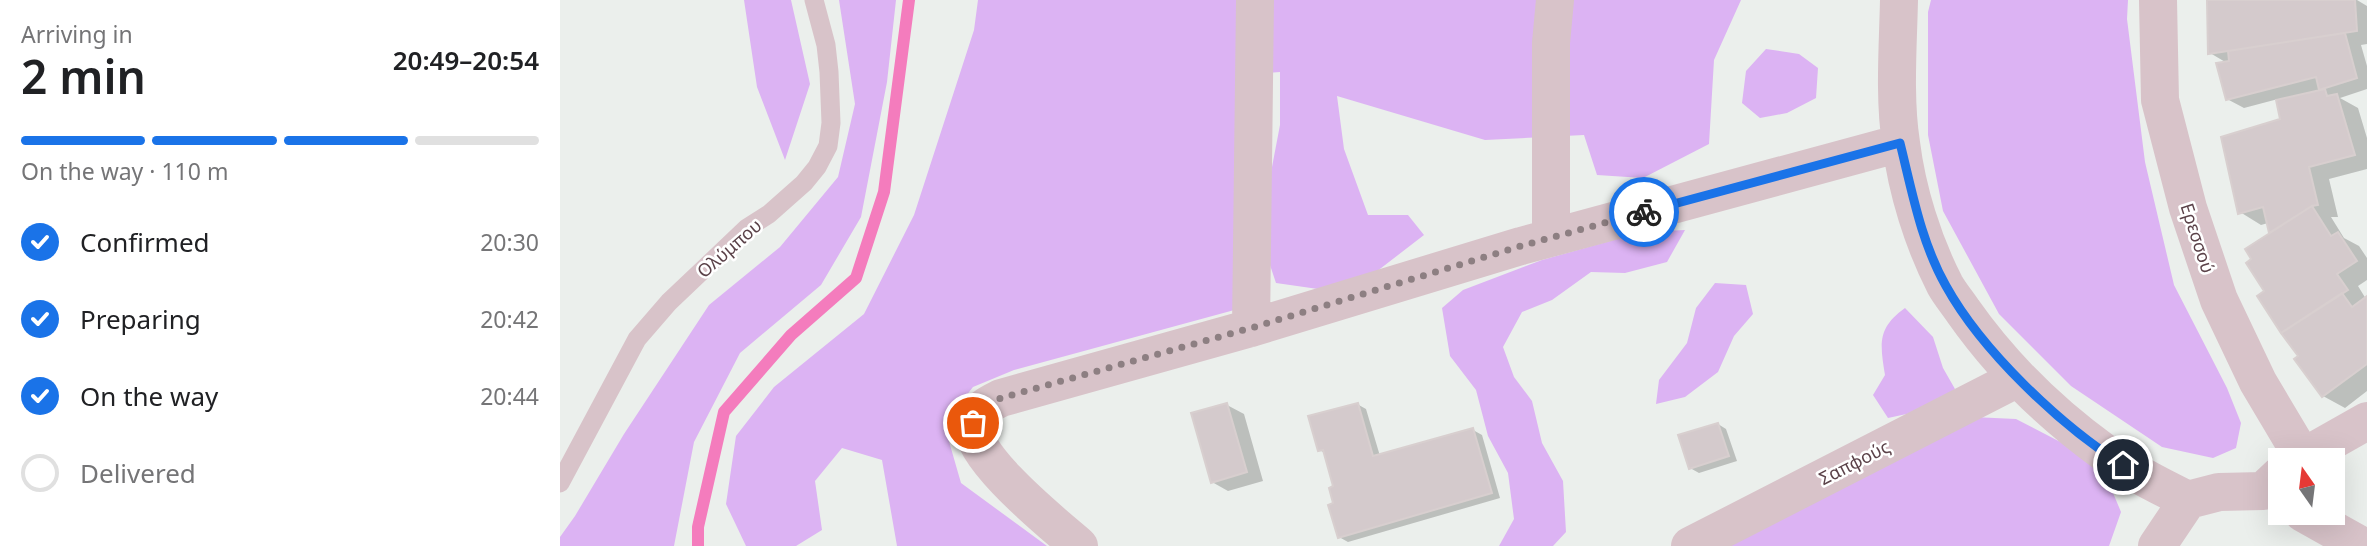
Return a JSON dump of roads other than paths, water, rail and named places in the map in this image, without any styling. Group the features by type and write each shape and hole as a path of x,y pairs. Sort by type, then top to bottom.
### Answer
{"street":[{"path":"1251,328 1255,0"},
{"path":"1551,237 1551,43 1555,0"},
{"path":"1899,0 1897,64 1900,143 1924,236 1946,286 1980,335 2018,377 2104,453 2188,500 2268,481"},
{"name":"Ερεσσού","path":"2158,0 2161,100 2188,208 2218,300 2258,382 2277,448"},
{"path":"1079,546 981,453 974,437 973,423 983,407 1001,398 1251,328 1551,237 1900,143"},
{"name":"Σαπφούς","path":"1690,546 2018,377"},
{"path":"2327,448 2367,421"},
{"path":"2157,546 2188,500"},
{"path":"2324,525 2362,546"}],"lane":[{"name":"Ολύμπου","path":"560,483 637,340 669,302 747,228 769,214 804,183 817,167 828,146 831,123 826,46 814,0"}],"waterway":[{"path":"698,546 698,527 724,412 791,335 856,278 884,192 909,0"}]}
